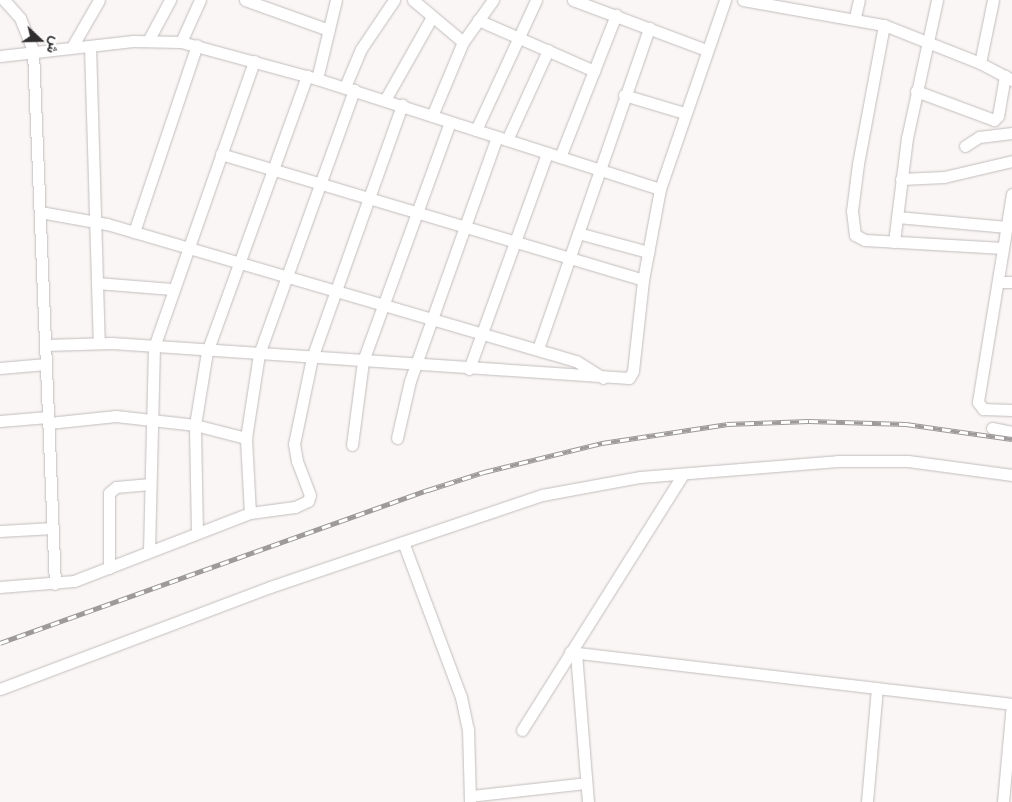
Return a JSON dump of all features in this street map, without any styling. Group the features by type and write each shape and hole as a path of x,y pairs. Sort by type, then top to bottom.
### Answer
{"street":[{"path":"72,48 99,0"},
{"path":"148,41 170,0"},
{"path":"181,42 200,0"},
{"path":"245,0 259,2 329,30"},
{"path":"198,533 195,425 208,352 272,170 312,77 329,30 336,0"},
{"path":"250,513 246,438 260,354 321,185 361,49 394,0"},
{"path":"413,0 463,42"},
{"path":"432,116 463,42 493,0"},
{"path":"476,130 536,0"},
{"path":"573,0 616,14 706,50"},
{"path":"46,346 98,343 624,380 632,376 643,280 660,189 684,113 725,0"},
{"path":"744,0 819,6 884,25 980,63 1008,78 998,116 994,120 916,91"},
{"path":"855,17 859,0"},
{"path":"894,242 901,179 916,91 937,0"},
{"path":"980,63 993,0"},
{"path":"10,2 20,18 33,51 55,584"},
{"path":"560,158 616,14"},
{"path":"385,100 432,17"},
{"path":"478,20 594,71"},
{"path":"884,25 866,109 851,224 859,239 1003,248"},
{"path":"538,349 570,259 598,170 649,28"},
{"path":"0,56 33,51 148,41 181,42 198,45 402,105 660,189"},
{"path":"134,232 198,45"},
{"path":"90,46 98,343"},
{"path":"397,438 416,365 466,228 502,139 548,50"},
{"path":"150,551 150,419 154,347 172,289 254,61"},
{"path":"624,95 684,113"},
{"path":"0,587 55,584 109,568 250,513 295,507 310,499 294,444 312,358 402,105"},
{"path":"352,445 363,361 450,122"},
{"path":"964,146 980,137 1012,134"},
{"path":"469,369 546,153"},
{"path":"221,154 643,280"},
{"path":"901,179 944,177 1012,162"},
{"path":"1011,200 978,406 983,409 1012,410"},
{"path":"40,212 95,221 383,306 538,349 585,364 603,378"},
{"path":"897,217 1007,227"},
{"path":"578,233 648,252"},
{"path":"998,282 1012,282"},
{"path":"97,283 172,289"},
{"path":"0,368 46,364"},
{"path":"0,421 116,416 195,425 246,438"},
{"path":"992,428 1012,432"},
{"path":"0,689 270,587 542,495 620,480 861,460 932,463 1012,475"},
{"path":"522,730 573,653 683,474"},
{"path":"109,568 108,493 116,487 150,484"},
{"path":"0,531 53,528"},
{"path":"403,542 461,697 468,729 470,799 586,783"},
{"path":"573,653 1012,704 1003,802"},
{"path":"573,653 588,802"},
{"path":"867,802 877,688"}],"railway":[{"path":"0,643 428,490 484,472 602,443 727,424 809,421 906,424 1012,439"}]}
